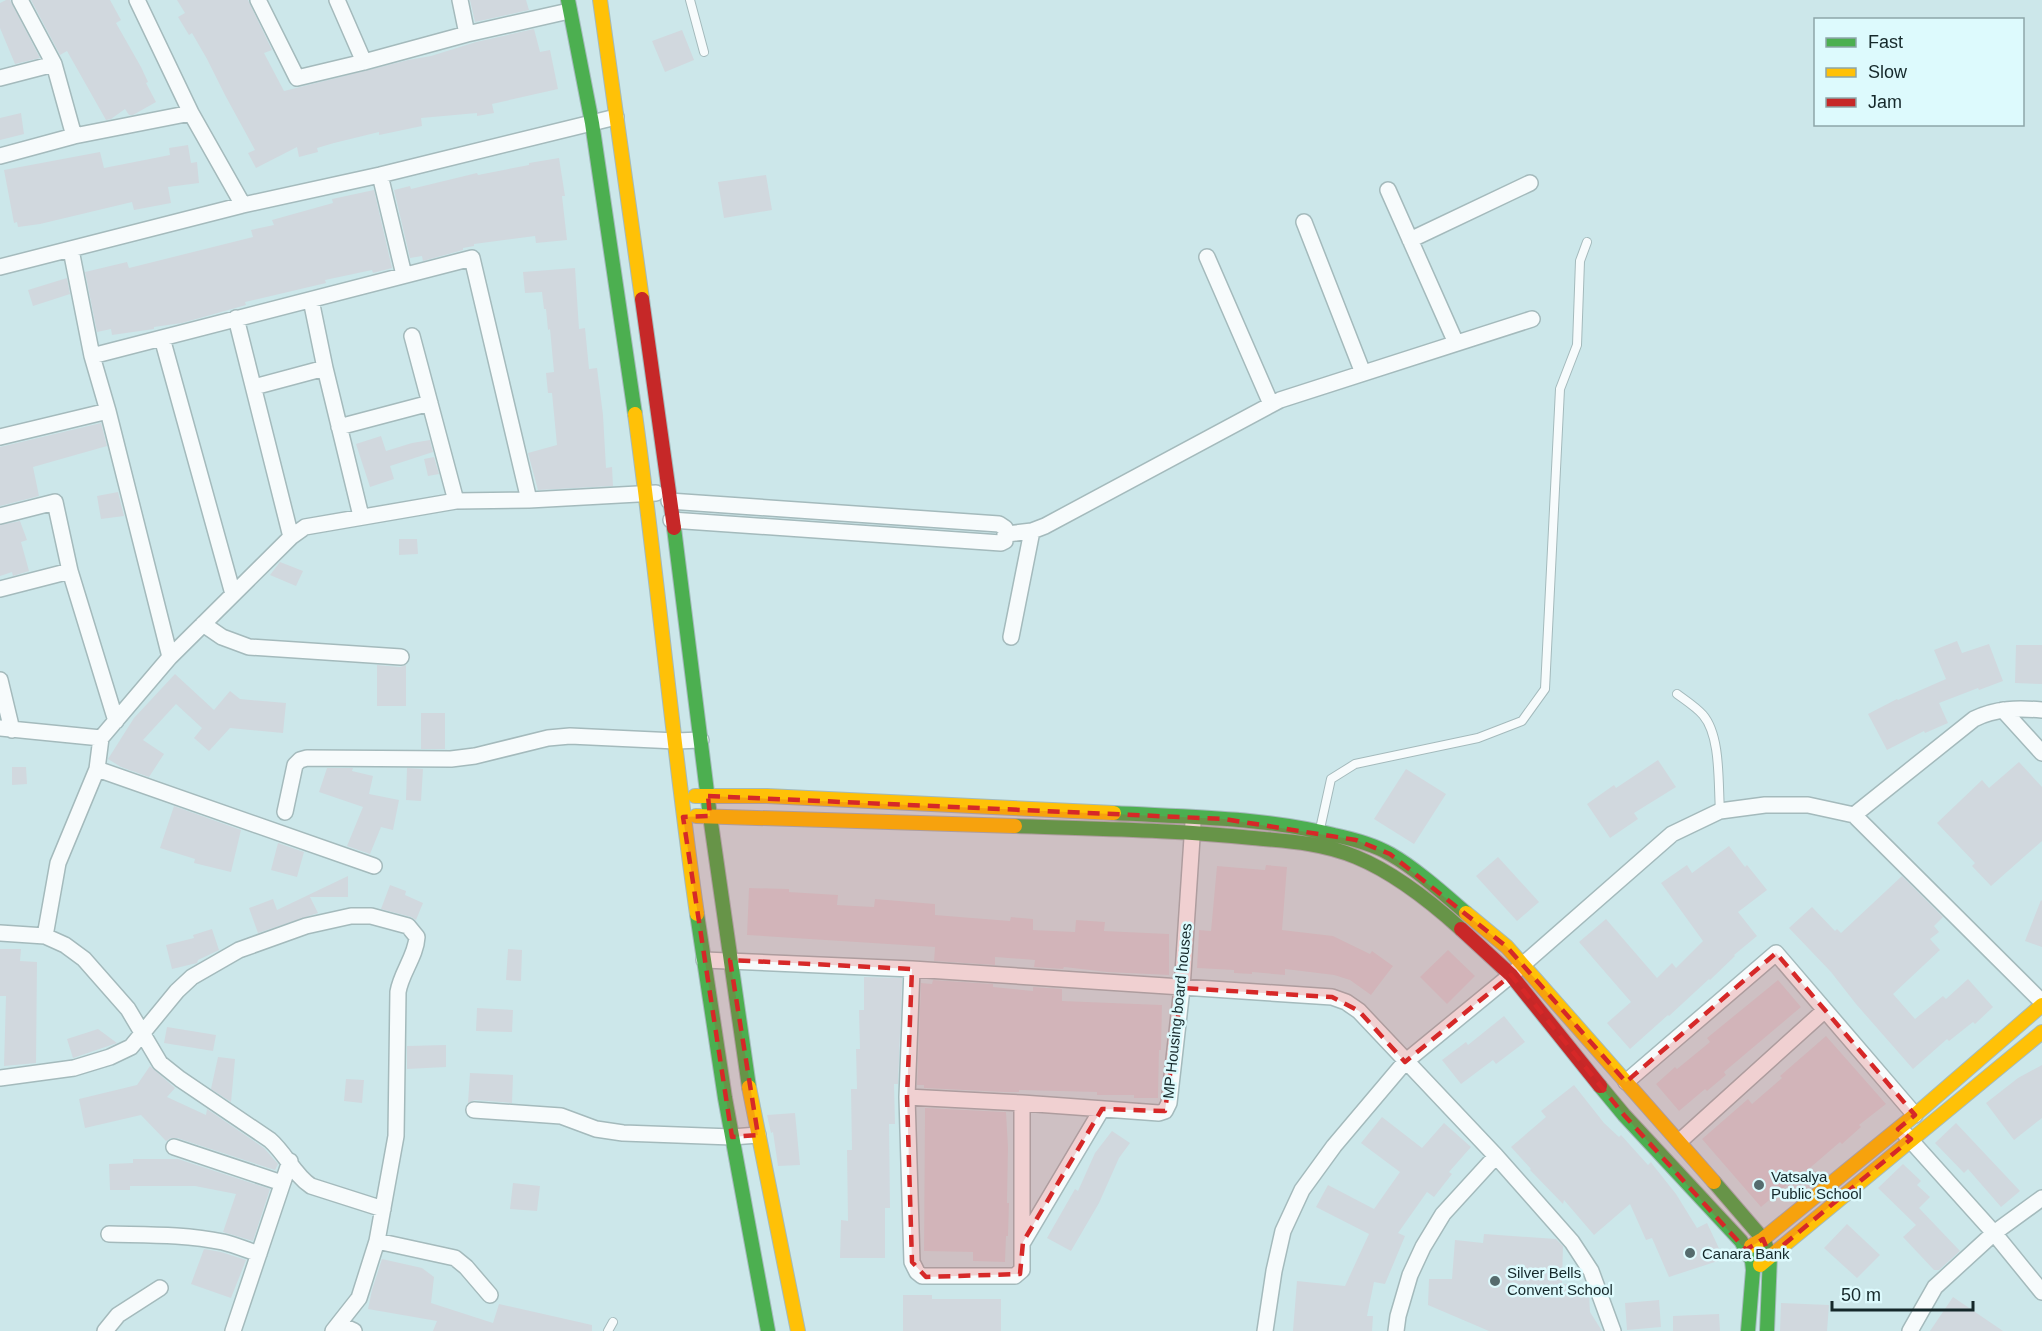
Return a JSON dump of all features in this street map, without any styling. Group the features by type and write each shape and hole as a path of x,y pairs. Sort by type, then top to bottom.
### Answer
{"street":[{"path":"20,0 54,64 74,136"},
{"path":"137,0 191,113 243,206"},
{"path":"258,0 297,78 364,62 569,5 591,123 646,495 683,816 704,960 732,1137 768,1331"},
{"path":"337,0 364,62"},
{"path":"460,0 467,34"},
{"path":"600,0 730,960 758,1135 798,1331"},
{"path":"0,78 54,64"},
{"path":"0,156 74,136 191,113"},
{"path":"0,267 616,117"},
{"path":"380,175 404,275"},
{"path":"1410,240 1530,183"},
{"path":"1388,190 1456,343"},
{"path":"1304,222 1363,373"},
{"path":"71,250 92,357 108,411 170,657"},
{"path":"1207,257 1271,404"},
{"path":"92,357 472,258 529,500"},
{"path":"311,300 361,516"},
{"path":"236,318 291,537"},
{"path":"1007,534 1032,531 1045,526 1271,404 1532,320"},
{"path":"412,336 456,501"},
{"path":"162,338 233,594"},
{"path":"254,387 325,368"},
{"path":"339,427 430,404"},
{"path":"0,437 108,411"},
{"path":"45,936 58,863 97,769 100,738 170,657 291,537 305,527 456,501 646,495 999,524 1005,528 1007,534 1005,541 1000,543 671,520"},
{"path":"0,516 55,502 70,571 116,721"},
{"path":"1011,637 1032,531"},
{"path":"0,589 70,571"},
{"path":"203,624 222,637 249,647 401,657"},
{"path":"0,680 6,729 100,738"},
{"path":"1854,815 1974,719 1988,712 2002,710 2020,708 2042,710"},
{"path":"2002,710 2042,753"},
{"path":"285,812 295,765 307,758 451,759 475,756 548,738 570,736 701,740"},
{"path":"97,769 374,866"},
{"path":"681,796 767,796 1192,825 1315,844 1355,856 1387,872 1437,907 1516,970 1626,1082 1680,1141 1763,1239 1770,1256 1767,1331"},
{"path":"1265,1331 1283,1231 1302,1190 1334,1146 1405,1062 1516,970 1672,834 1720,811 1765,805 1808,805 1854,815 2042,1003 1915,1115 1763,1239 1746,1250"},
{"path":"683,816 1192,825 1272,823 1356,840 1390,854 1439,890 1507,947 1516,970 1624,1115 1741,1241 1752,1261 1753,1270 1748,1331"},
{"name":"MP Housing board houses","path":"907,1097 1159,1113 1167,1108 1182,988 1192,825"},
{"path":"0,1078 74,1068 101,1060 131,1047 177,991 192,977 239,950 306,926 351,916 371,916 408,926 417,937 417,944 403,973 398,992 396,1136 383,1209 377,1240 359,1299 336,1327 354,1331"},
{"path":"0,933 45,936 65,945 84,959 128,1009 160,1063 270,1140 290,1161 304,1182 310,1186 383,1209"},
{"path":"1626,1082 1776,953 1915,1115"},
{"path":"704,960 912,969 1332,997 1346,1002 1359,1011 1405,1062 1497,1156 1572,1242 1592,1271 1613,1331"},
{"path":"912,969 907,1097 912,1262 917,1272 926,1277 1015,1276 1020,1274 1023,1265 1022,1103"},
{"path":"1680,1141 1825,1010"},
{"path":"1753,1270 2042,1032"},
{"path":"1023,1242 1102,1109"},
{"path":"474,1110 561,1116 596,1129 622,1133 732,1137 758,1135"},
{"path":"1898,1129 1911,1139 1994,1233 2042,1292"},
{"path":"174,1148 282,1184"},
{"path":"1396,1331 1410,1275 1423,1247 1443,1214 1497,1156"},
{"path":"233,1331 290,1161"},
{"path":"1910,1331 1935,1287 1994,1233 2042,1198"},
{"path":"109,1234 206,1239 225,1242 259,1254"},
{"path":"377,1240 454,1258 490,1295"},
{"path":"105,1331 118,1315 160,1287"}],"lane":[{"path":"690,0 704,52"},
{"path":"1319,831 1331,779 1355,764 1478,738 1522,721 1545,689 1560,389 1577,345 1580,261 1587,242"},
{"path":"1677,694 1702,713 1709,724 1714,738 1720,811"},
{"path":"608,1331 613,1322"}],"highlighted area":[{"path":"708,796 1224,819 1356,840 1390,854 1507,947 1626,1082 1776,953 1915,1115 1898,1129 1911,1139 1770,1256 1763,1239 1746,1250 1624,1115 1511,975 1405,1062 1359,1011 1332,997 1182,988 1165,1111 1102,1109 1023,1242 1020,1274 926,1277 912,1262 907,1097 912,969 730,960 758,1135 732,1137 704,963 683,817 710,816"}],"building":[{"path":"10,0 40,58 15,64 0,28 0,3"},
{"path":"31,0 110,0 121,20 116,23 141,67 156,102 133,115 129,115 125,109 106,120 67,51 60,55"},
{"path":"177,0 248,0 272,50 264,53 284,91 534,29 540,52 550,50 558,89 492,104 494,113 477,116 477,113 421,118 422,126 379,135 379,132 334,143 317,148 318,152 299,157 297,147 256,168 248,153 255,150 192,33 189,35 178,17 185,13"},
{"path":"470,0 526,0 529,10 475,22"},
{"path":"682,30 694,60 665,72 652,41"},
{"path":"21,113 24,134 0,140 0,118"},
{"path":"188,145 191,163 197,162 199,183 168,187 171,203 134,210 132,202 40,224 18,227 17,222 14,223 4,170 100,152 104,168 170,155 169,148"},
{"path":"559,158 565,196 562,196 567,240 536,243 535,236 474,244 463,250 423,261 422,256 410,258 394,190 410,186 411,189 477,173 478,175"},
{"path":"766,175 772,210 724,218 718,182"},
{"path":"374,190 392,268 325,280 326,283 245,302 246,305 182,323 112,335 111,329 97,332 85,272 127,262 129,268 253,237 251,230 274,225 272,220 333,203 332,199"},
{"path":"575,268 579,329 585,328 589,369 597,368 606,468 612,467 613,486 538,490 528,453 557,445 552,393 548,393 546,373 554,372 550,329 548,330 542,292 525,293 523,272"},
{"path":"67,278 70,294 33,306 28,290"},
{"path":"101,423 107,446 33,467 39,496 0,506 0,447"},
{"path":"381,436 386,451 430,440 433,452 390,466 394,479 370,487 356,444"},
{"path":"434,457 439,474 428,476 424,459"},
{"path":"118,492 124,516 101,519 97,496"},
{"path":"20,521 27,540 21,542 29,571 13,576 12,572 0,576 0,525"},
{"path":"399,539 417,539 418,554 399,555"},
{"path":"280,562 303,571 296,586 270,575"},
{"path":"1957,641 1962,653 1989,644 2003,681 1939,703 1948,723 1925,733 1924,731 1887,750 1868,714 1897,699 1946,679 1934,650"},
{"path":"2016,645 2042,645 2042,684 2015,683"},
{"path":"377,665 400,667 406,665 406,706 377,706"},
{"path":"175,674 214,710 230,691 240,699 286,703 283,733 230,728 209,751 194,738 202,728 176,704 143,740 164,754 149,777 121,767 108,759 134,718"},
{"path":"421,713 445,713 445,749 421,749"},
{"path":"1658,760 1676,787 1634,813 1638,819 1610,838 1587,804 1614,785 1616,788"},
{"path":"2019,762 2042,787 2042,841 1991,886 1972,866 1975,863 1937,823 1982,780 1989,788"},
{"path":"12,767 26,767 27,784 12,785"},
{"path":"327,768 353,768 352,771 373,776 369,794 399,800 393,830 381,827 370,854 347,846 363,807 319,792"},
{"path":"407,768 423,769 421,801 406,800"},
{"path":"1406,769 1446,794 1414,844 1374,819"},
{"path":"174,806 241,830 231,872 194,863 195,859 160,848"},
{"path":"278,843 304,852 297,877 271,870"},
{"path":"1729,846 1767,890 1738,912 1757,936 1630,1049 1607,1023 1631,1002 1579,942 1606,919 1657,978 1672,963 1676,968 1703,941 1661,883 1687,865 1692,873"},
{"path":"1498,857 1539,902 1517,921 1476,876"},
{"path":"1266,865 1287,867 1282,930 1333,936 1370,954 1372,951 1393,966 1371,995 1350,980 1334,975 1285,969 1285,975 1234,973 1234,970 1197,968 1199,930 1211,931 1217,866 1265,870"},
{"path":"348,876 348,897 310,897 318,913 258,933 249,908 273,899 277,910"},
{"path":"1902,876 1943,917 1934,926 1939,932 1930,939 1940,950 1893,994 1915,1019 1943,996 1946,999 1968,979 1993,1007 1975,1024 1973,1022 1949,1041 1947,1039 1913,1069 1831,972 1789,928 1812,907 1835,931 1837,929 1841,933"},
{"path":"390,885 406,891 405,895 423,903 416,920 381,909"},
{"path":"749,888 789,889 789,892 838,895 837,905 874,907 875,899 935,904 935,915 1010,921 1011,917 1033,919 1033,930 1075,932 1076,920 1105,922 1104,931 1169,934 1169,975 1034,967 1035,960 995,957 995,965 934,961 935,947 747,935"},
{"path":"2042,901 2042,947 2025,941"},
{"path":"212,929 219,950 198,960 197,963 172,969 166,945 194,938 193,935"},
{"path":"0,949 21,949 20,961 37,962 36,1063 4,1066 6,996 0,996"},
{"path":"508,949 522,950 521,981 506,980"},
{"path":"1448,950 1475,976 1447,1004 1420,977"},
{"path":"864,977 902,978 898,1084 894,1084 895,1124 889,1124 890,1208 885,1208 885,1258 840,1258 841,1220 848,1221 847,1150 852,1150 851,1089 857,1089 856,1049 860,1049 859,1010 864,1010"},
{"path":"933,980 993,984 993,987 1033,991 1033,987 1062,989 1062,1001 1162,1005 1158,1098 1134,1098 1134,1095 1097,1095 1097,1092 1019,1090 1019,1092 1005,1092 924,1088 924,1085 917,1085 921,983 932,984"},
{"path":"1778,980 1801,1007 1724,1072 1726,1075 1679,1111 1656,1084 1710,1042 1707,1038"},
{"path":"477,1008 513,1010 512,1032 476,1031"},
{"path":"1504,1016 1525,1042 1496,1064 1493,1060 1461,1084 1442,1060 1466,1042 1468,1045"},
{"path":"167,1027 216,1035 213,1051 164,1043"},
{"path":"98,1029 117,1043 73,1058 67,1039"},
{"path":"1826,1036 1886,1104 1859,1125 1861,1127 1842,1144 1840,1142 1761,1207 1702,1139 1748,1099 1752,1104"},
{"path":"446,1045 446,1067 407,1069 407,1046"},
{"path":"218,1057 235,1059 231,1102 211,1089"},
{"path":"2042,1065 2042,1118 2014,1140 1986,1103 2018,1078"},
{"path":"150,1066 175,1088 167,1097 206,1115 207,1109 264,1148 278,1164 275,1170 177,1138 166,1141 141,1115 85,1128 79,1099 137,1085"},
{"path":"470,1073 513,1075 512,1103 475,1100 468,1103"},
{"path":"346,1079 364,1080 362,1103 344,1101"},
{"path":"1574,1085 1604,1123 1619,1137 1621,1135 1648,1165 1651,1162 1676,1194 1697,1228 1707,1223 1724,1259 1669,1277 1652,1238 1646,1240 1630,1204 1594,1235 1564,1200 1563,1204 1530,1170 1511,1147 1546,1117 1541,1111"},
{"path":"925,1108 1006,1112 1007,1203 1009,1203 1005,1262 973,1261 973,1252 924,1251"},
{"path":"795,1113 800,1165 778,1166 773,1132 771,1133 767,1115"},
{"path":"1382,1117 1422,1148 1444,1123 1471,1147 1449,1172 1452,1174 1434,1197 1427,1192 1398,1233 1405,1236 1385,1284 1374,1282 1367,1316 1373,1316 1372,1331 1293,1331 1297,1281 1345,1286 1369,1234 1316,1207 1328,1185 1374,1209 1400,1172 1361,1143"},
{"path":"1956,1123 2020,1191 2001,1207 1968,1169 1964,1173 1935,1143"},
{"path":"1112,1131 1130,1143 1119,1158 1099,1203 1071,1251 1047,1238 1075,1189 1078,1191 1095,1153"},
{"path":"133,1159 178,1159 270,1189 253,1241 223,1232 236,1194 195,1186 130,1186 130,1190 110,1190 109,1164 133,1163"},
{"path":"1903,1164 1921,1181 1917,1185 1930,1197 1919,1208 1960,1251 1939,1270 1934,1270 1903,1237 1916,1225 1878,1188"},
{"path":"513,1183 540,1186 537,1211 510,1209"},
{"path":"1847,1224 1880,1255 1857,1278 1824,1248"},
{"name":"Silver Bells Convent School","path":"1484,1234 1556,1239 1563,1246 1562,1284 1586,1285 1590,1312 1602,1331 1489,1331 1428,1305 1429,1279 1452,1279 1455,1240 1483,1243"},
{"path":"204,1249 246,1260 231,1298 191,1284"},
{"path":"382,1259 422,1268 434,1277 431,1303 493,1323 499,1304 592,1325 592,1331 433,1331 437,1321 368,1309"},
{"path":"903,1295 932,1295 932,1299 1001,1299 1001,1331 903,1331"},
{"path":"1953,1297 2003,1331 1930,1331"},
{"path":"1659,1300 1661,1327 1627,1330 1625,1303"},
{"path":"1781,1303 1829,1305 1827,1331 1780,1331"},
{"path":"1719,1314 1720,1331 1673,1331 1673,1316"}],"traffic: fast":[{"path":"568,0 592,123 635,414"},
{"path":"674,528 710,816 749,1087"},
{"path":"1114,813 1252,821 1307,829 1356,840 1377,847 1400,860 1466,913"},
{"path":"1015,826 1194,833 1292,842 1344,852 1398,879 1461,929"},
{"path":"697,914 725,1098 768,1331"},
{"path":"1600,1086 1741,1241 1752,1261 1753,1270 1748,1331"},
{"path":"1714,1182 1763,1239 1770,1256 1767,1331"}],"traffic: slow":[{"path":"600,0 642,299"},
{"path":"635,414 697,914"},
{"path":"695,796 767,796 1114,813"},
{"path":"696,816 1015,826"},
{"path":"1466,913 1507,947 1714,1182"},
{"path":"1751,1246 1763,1239 1915,1115 2042,1005"},
{"path":"1760,1265 2042,1032"},
{"path":"749,1087 798,1331"}],"traffic: jam":[{"path":"642,299 674,528"},
{"path":"1461,929 1511,975 1600,1086"}],"place":[{"name":"Vatsalya Public School","path":"1759,1185"},
{"name":"Canara Bank","path":"1690,1253"},
{"name":"Silver Bells Convent School","path":"1495,1281"}]}
